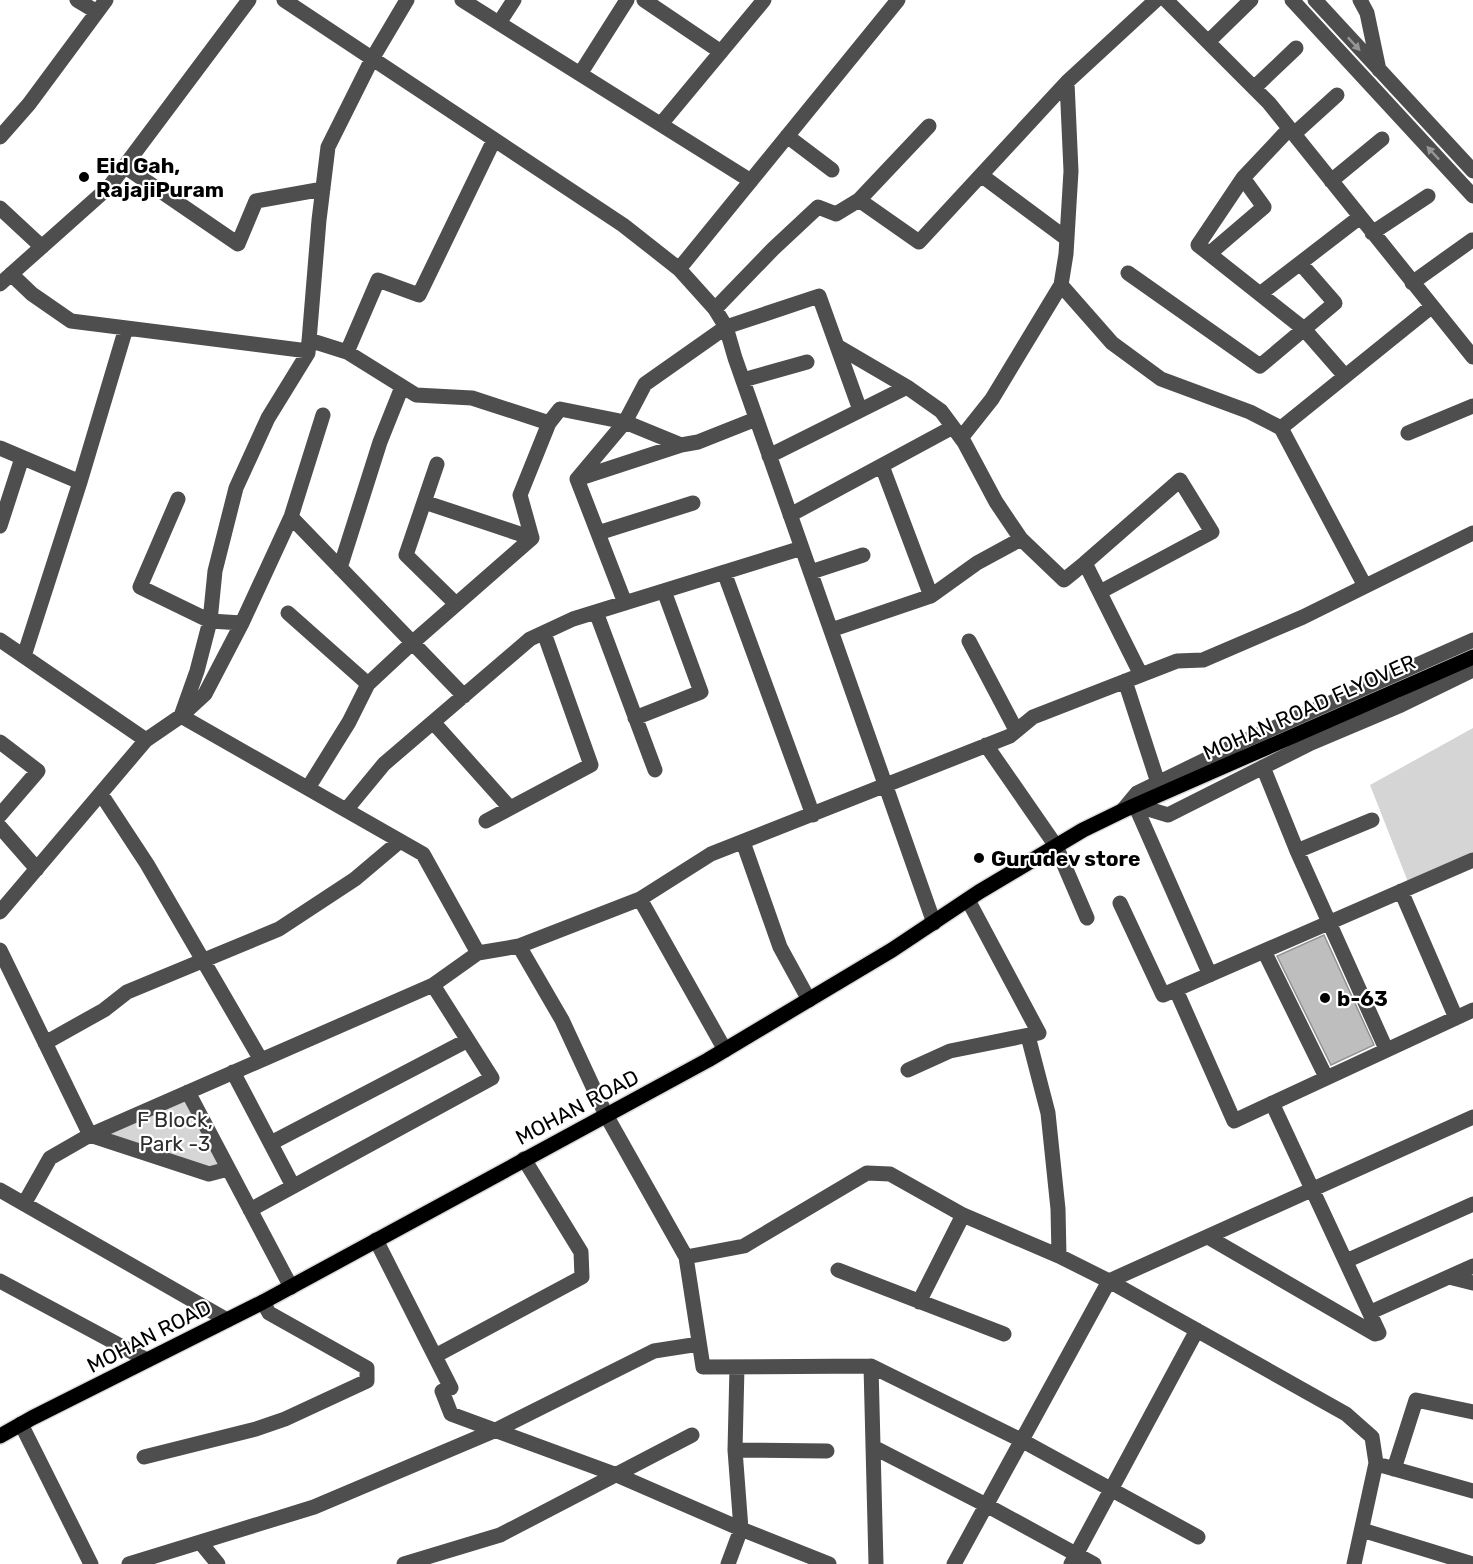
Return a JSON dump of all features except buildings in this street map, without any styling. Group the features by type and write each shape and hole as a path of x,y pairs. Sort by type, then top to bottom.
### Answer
{"main road":[{"name":"MOHAN ROAD FLYOVER","path":"1159,789 1203,777 1473,657"},
{"name":"MOHAN ROAD","path":"0,1436 263,1302 725,1050 892,950 1056,846 1129,808 1159,789"}],"street":[{"path":"0,137 29,104 102,6 77,0"},
{"path":"249,0 109,187 6,279 71,321 347,352 416,396 472,398 549,423"},
{"path":"284,0 623,225 679,269 715,309 726,327 742,381 934,923"},
{"path":"181,716 197,671 210,621 215,572 236,488 268,418 309,346 328,147 372,58 407,0"},
{"path":"462,0 751,181"},
{"path":"499,24 514,0"},
{"path":"580,74 627,0"},
{"path":"644,0 721,52"},
{"path":"661,124 764,0"},
{"path":"679,269 898,0"},
{"path":"859,200 919,242 1067,82 1156,0"},
{"path":"1166,0 1269,103 1473,357"},
{"path":"1208,42 1251,0"},
{"path":"1292,0 1473,196"},
{"path":"1315,0 1473,171"},
{"path":"1360,0 1367,13 1378,70"},
{"path":"1254,88 1296,48"},
{"path":"790,514 882,466 957,433 992,399 1061,285 1067,239 1071,171 1067,82"},
{"path":"1337,95 1291,132 1243,178 1198,245 1304,329 1345,376"},
{"path":"1399,116 1411,104"},
{"path":"715,309 773,249 818,207 836,214 859,200 929,126"},
{"path":"787,136 832,170"},
{"path":"1331,181 1382,139"},
{"path":"347,352 378,280 419,295 494,140"},
{"path":"124,166 238,244 256,201 323,189"},
{"path":"981,175 1067,239"},
{"path":"1209,254 1264,207 1243,178"},
{"path":"1372,233 1428,196"},
{"path":"0,208 42,247"},
{"path":"1260,294 1360,217"},
{"path":"1412,283 1472,240"},
{"path":"1128,273 1260,366 1335,303 1301,264"},
{"path":"1061,285 1112,343 1161,379 1250,412 1281,428 1365,586"},
{"path":"577,479 625,422 645,384 726,327 819,296 860,411"},
{"path":"1281,428 1431,307"},
{"path":"24,656 80,482 126,328"},
{"path":"837,346 907,387 941,411 957,433 996,502 1021,539 1064,580 1180,480 1212,532 1100,592"},
{"path":"742,381 807,362"},
{"path":"340,568 380,442 402,387"},
{"path":"769,456 907,387"},
{"path":"1408,433 1473,406"},
{"path":"532,538 520,495 549,423 560,409 625,422 681,445"},
{"path":"0,912 146,740 181,716 205,694 242,623 291,517 323,415"},
{"path":"577,479 681,445 698,442 756,418"},
{"path":"0,448 80,482"},
{"path":"1,519 22,458"},
{"path":"437,464 406,555 456,604"},
{"path":"882,466 931,596"},
{"path":"577,479 625,603"},
{"path":"178,499 140,587 210,621 242,623"},
{"path":"424,502 532,538"},
{"path":"598,533 693,503"},
{"path":"291,517 464,696"},
{"path":"24,1204 50,1158 90,1135 433,985 478,952 519,946 640,899 711,854 1010,736 1033,717 1177,661 1203,660 1303,617 1473,533"},
{"path":"308,788 349,722 368,684 532,538"},
{"path":"831,630 931,596 977,563 1021,539"},
{"path":"346,810 384,764 530,639 573,619 802,548"},
{"path":"811,572 863,555"},
{"path":"1085,562 1141,675"},
{"path":"724,572 813,815"},
{"path":"635,718 701,692 664,591"},
{"path":"596,612 655,770"},
{"path":"288,613 368,684"},
{"path":"486,821 591,765 544,633"},
{"path":"0,640 146,740"},
{"path":"969,640 1016,730"},
{"path":"1125,681 1159,789 1242,742 1473,640"},
{"path":"1129,808 1168,815 1311,743 1401,705 1473,670"},
{"path":"181,716 423,854 478,952"},
{"path":"434,722 510,808"},
{"path":"0,742 38,771 0,815"},
{"path":"986,745 1056,846 1087,918"},
{"path":"1263,767 1297,851 1386,1049"},
{"path":"101,794 147,864 261,1060"},
{"path":"1129,808 1210,975"},
{"path":"1297,851 1372,820"},
{"path":"0,827 37,869"},
{"path":"45,1043 104,1010 127,993 279,929 355,879 400,841"},
{"path":"743,842 780,947 809,1000"},
{"path":"1120,903 1163,995 1473,860"},
{"path":"1401,891 1456,1018"},
{"path":"640,899 725,1050"},
{"path":"908,1070 950,1051 1039,1033 968,900"},
{"path":"519,946 562,1020 606,1115 686,1257 703,1367 871,1366 1021,1440 1198,1537"},
{"path":"0,950 90,1135 209,1174 228,1169"},
{"path":"1264,951 1326,1077"},
{"path":"250,1210 492,1078 433,985"},
{"path":"1176,990 1233,1121 1473,1010"},
{"path":"1028,1036 1048,1113 1058,1209 1059,1256"},
{"path":"271,1143 468,1040"},
{"path":"233,1072 293,1186"},
{"path":"188,1092 291,1287"},
{"path":"1208,1236 1375,1334 1379,1333 1272,1103"},
{"path":"954,1564 1110,1281 1473,1117"},
{"path":"435,1356 582,1277 580,1252 524,1159"},
{"path":"686,1257 744,1246 867,1173 890,1174 963,1215 1059,1256 1110,1281 1346,1414 1372,1437 1376,1463 1354,1564"},
{"path":"0,1190 226,1320"},
{"path":"1346,1261 1473,1204"},
{"path":"919,1302 963,1215"},
{"path":"376,1240 451,1388 442,1391 452,1414 617,1475 829,1564"},
{"path":"1371,1312 1473,1266"},
{"path":"838,1270 1004,1334"},
{"path":"1449,1277 1473,1283"},
{"path":"0,1281 147,1360"},
{"path":"144,1456 256,1429 285,1419 367,1381 367,1368 269,1314 263,1302"},
{"path":"1073,1559 1197,1330"},
{"path":"129,1564 314,1507 496,1430 654,1351 699,1344"},
{"path":"871,1366 876,1564"},
{"path":"728,1564 741,1529 735,1450 737,1367"},
{"path":"1394,1468 1416,1400 1473,1412"},
{"path":"21,1424 91,1564"},
{"path":"404,1564 500,1535 692,1435"},
{"path":"873,1448 986,1505 1073,1559 1094,1564"},
{"path":"735,1450 827,1451"},
{"path":"1376,1463 1473,1491"},
{"path":"1362,1530 1473,1564"},
{"path":"200,1542 218,1564"}],"green space":[{"path":"1473,728 1473,853 1410,887 1370,785"},
{"name":"F Block, Park -3","path":"186,1100 219,1164 210,1168 107,1135"}],"place":[{"name":"Eid Gah, RajajiPuram","path":"84,177"},
{"name":"Gurudev store","path":"979,858"},
{"name":"b-63","path":"1325,998"}]}
